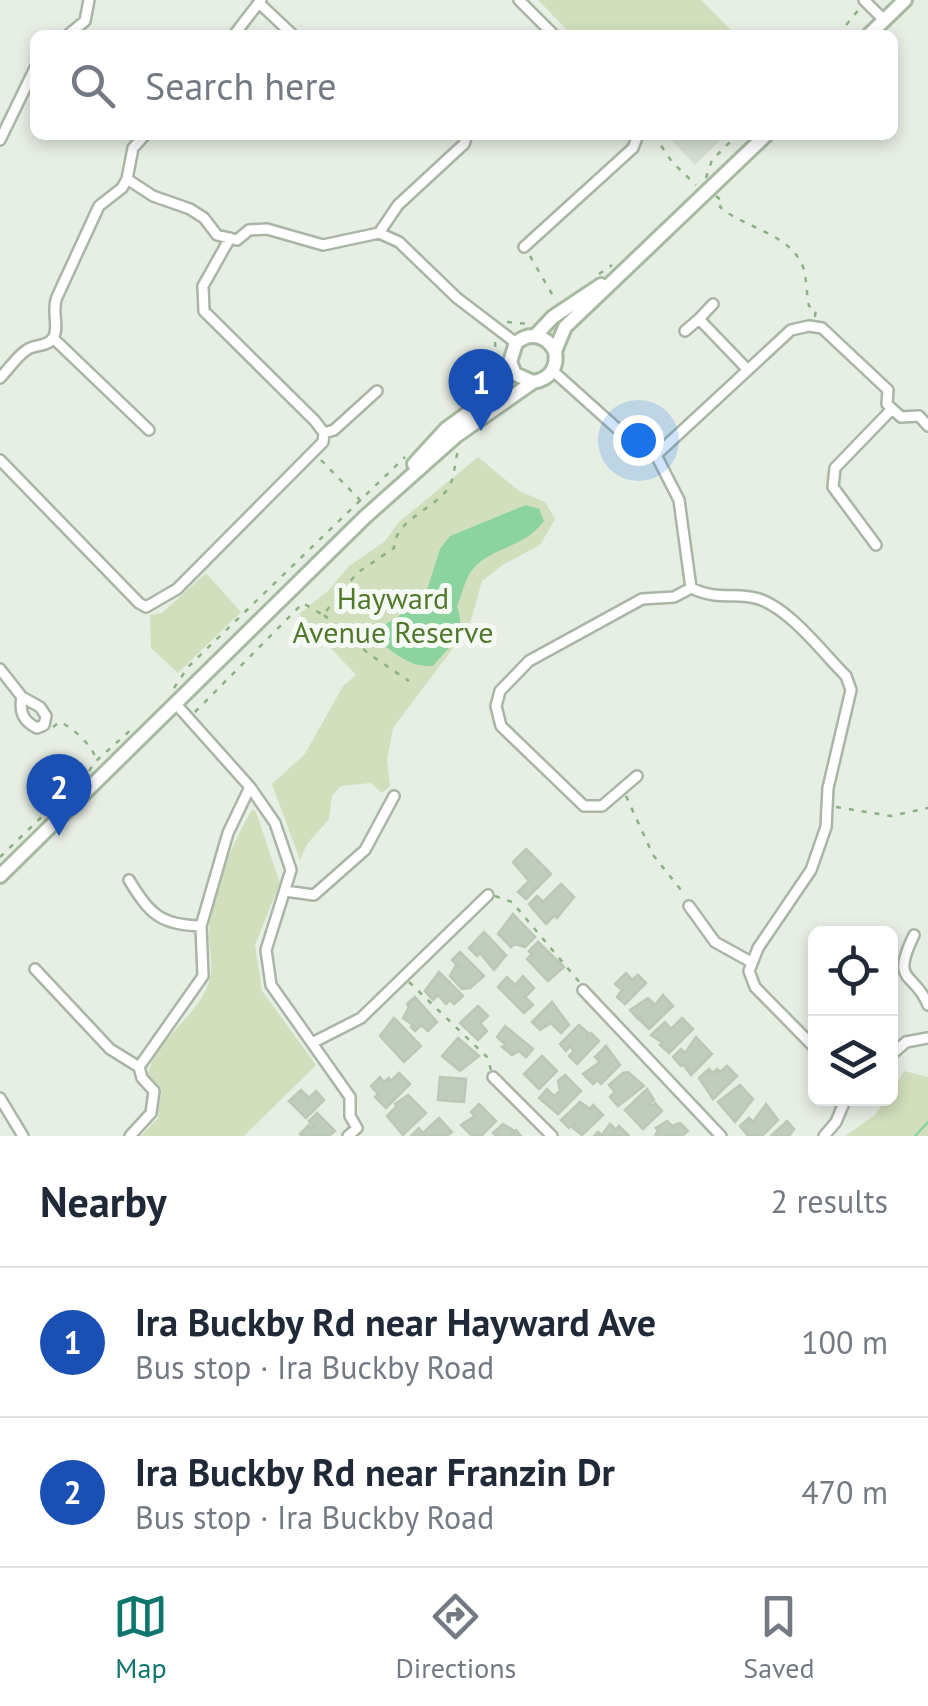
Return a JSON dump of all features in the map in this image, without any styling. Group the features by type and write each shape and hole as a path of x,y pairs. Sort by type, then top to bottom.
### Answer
{"street":[{"path":"74,30 85,20 88,0"},
{"path":"519,0 549,30"},
{"path":"874,30 905,0"},
{"path":"238,30 260,1 288,30"},
{"path":"865,1 884,20"},
{"path":"0,140 30,78"},
{"path":"0,378 28,349 53,338 56,325 52,308 99,206 128,179 134,148 141,140"},
{"path":"379,233 398,205 465,140"},
{"path":"524,247 633,148 636,140"},
{"path":"618,267 565,327 555,351 553,371 541,381 520,379 512,369 510,355 516,343 536,335 709,190 761,140"},
{"path":"128,179 153,196 190,208 217,235 237,240 250,230 267,229 323,245 379,233 399,242 458,298 516,343"},
{"path":"230,238 203,286 204,311 324,433"},
{"path":"685,331 713,304"},
{"path":"699,319 748,370"},
{"path":"656,455 791,330 809,326 822,328 888,390 887,404 901,418 919,416 928,426"},
{"path":"536,335 548,340 555,351"},
{"path":"53,338 148,430"},
{"path":"365,517 446,428 484,402 512,369"},
{"path":"553,371 641,450 656,455 678,500 692,588"},
{"path":"0,876 174,698 365,517 456,436 533,382"},
{"path":"324,433 334,430 377,391"},
{"path":"876,544 833,487 835,468 892,409"},
{"path":"0,460 146,607 178,588 313,452 324,433"},
{"path":"638,776 602,806 584,806 501,726 496,706 500,691 529,662 642,599 674,597 692,588"},
{"path":"692,588 710,597 756,597 778,607 846,676 851,690 826,806 826,827 810,870 758,948 749,971 755,988 808,1041"},
{"path":"0,668 22,697 40,707 46,716 44,725 37,728 24,718 20,709 22,697"},
{"path":"174,698 250,787 275,823 292,870 266,950 271,985 350,1097 350,1116 360,1132 348,1136"},
{"path":"139,1067 202,976 201,926 228,833 250,787"},
{"path":"285,890 314,895 364,850 394,796"},
{"path":"129,880 146,908 171,925 201,926"},
{"path":"312,1044 361,1018 488,895"},
{"path":"689,906 715,942 752,962"},
{"path":"914,936 903,958 904,969 928,1005"},
{"path":"35,969 110,1048 139,1067 142,1078 154,1091 151,1113 130,1136"},
{"path":"583,990 721,1136"},
{"path":"898,1049 906,1042 928,1038"},
{"path":"493,1077 552,1136"},
{"path":"0,1098 24,1136"},
{"path":"824,1136 843,1106"}],"path":[{"path":"842,30 865,1"},
{"path":"657,140 672,162 697,186 706,178 712,160 731,140"},
{"path":"709,190 723,202 720,207 730,216 771,235 797,256 805,270 809,306 816,310 816,316 805,317"},
{"path":"524,247 559,307"},
{"path":"598,279 600,271 618,267"},
{"path":"456,408 498,368 495,339 507,322 540,321"},
{"path":"323,615 357,573 388,556 402,529 448,488 460,446"},
{"path":"174,698 188,667 415,448"},
{"path":"313,452 360,500 365,517"},
{"path":"189,718 304,603 409,681"},
{"path":"44,725 50,729 60,722 66,724 94,751 96,761"},
{"path":"86,776 96,761 132,729"},
{"path":"622,789 652,855 684,891 689,906"},
{"path":"826,806 892,816 928,808"},
{"path":"0,857 52,808"},
{"path":"488,895 512,902 578,978 583,990"},
{"path":"404,978 487,1057 493,1077"}],"shaded area":[{"path":"672,140 721,140 695,165"},
{"path":"526,505 539,509 544,521 527,537 489,556 473,569 457,606 459,633 433,666 405,660 381,642 383,626 414,606 428,587 440,549 450,536"}],"green space":[{"path":"538,0 701,0 730,29 729,30 567,30"},
{"name":"Hayward Avenue Reserve","path":"478,457 519,491 545,502 555,519 540,545 482,581 469,627 393,728 387,760 390,786 382,793 371,783 341,786 332,795 329,819 307,844 300,860 272,784 305,754 343,686 356,675 299,614 329,590 349,566 384,542 399,522"},
{"path":"206,573 241,612 178,673 151,648 150,615 162,613"},
{"path":"253,809 280,883 255,945 262,991 316,1065 244,1136 141,1136 158,1118 161,1088 148,1075 152,1061 198,1004 210,978 210,917 218,885"},
{"path":"904,1071 928,1077 928,1136 845,1136 881,1106 898,1106 898,1081"}],"building":[{"path":"526,849 551,874 526,899 518,892 529,881 513,862"},
{"path":"561,884 574,897 557,918 555,915 546,924 529,904 537,896 543,902"},
{"path":"513,914 535,937 525,947 511,947 498,934"},
{"path":"484,932 506,955 494,970 480,953 477,956 469,948"},
{"path":"538,942 564,967 548,981 527,959"},
{"path":"460,952 484,976 470,988 462,989 450,976 456,965 459,967 452,960"},
{"path":"439,972 463,996 454,1004 450,1000 446,1004 438,995 433,1000 425,991"},
{"path":"626,973 632,980 638,975 646,983 625,1004 617,997 622,990 615,984"},
{"path":"523,976 534,988 525,997 533,1005 524,1013 498,987 507,977 515,985"},
{"path":"663,995 673,1006 649,1029 640,1020 642,1017 638,1019 630,1010 648,998 655,1005"},
{"path":"415,997 437,1022 428,1031 421,1025 415,1031 403,1018 407,1004"},
{"path":"552,1002 569,1025 561,1033 551,1023 540,1030 532,1022"},
{"path":"478,1006 488,1016 480,1023 487,1031 478,1040 460,1023"},
{"path":"394,1018 421,1046 404,1062 380,1036"},
{"path":"682,1018 693,1029 669,1053 651,1035 665,1022 671,1029"},
{"path":"579,1025 588,1033 586,1039 591,1033 599,1041 577,1064 569,1056 574,1051 570,1046 566,1051 560,1044"},
{"path":"505,1026 533,1049 526,1057 519,1051 512,1055 502,1047 505,1044 497,1037"},
{"path":"696,1037 712,1054 691,1075 673,1057 681,1049 685,1053"},
{"path":"458,1038 479,1056 460,1071 442,1056"},
{"path":"606,1046 620,1065 601,1084 597,1080 593,1084 583,1074 600,1062 595,1057"},
{"path":"542,1056 557,1071 539,1089 524,1074"},
{"path":"727,1066 737,1076 713,1099 699,1078 709,1069 720,1072"},
{"path":"628,1072 644,1086 618,1106 610,1097 615,1092 609,1085"},
{"path":"399,1073 410,1084 386,1108 371,1086 380,1077 384,1082 389,1078 391,1081"},
{"path":"565,1075 581,1091 558,1114 539,1098 547,1089 554,1096 560,1091 558,1081"},
{"path":"440,1077 466,1079 464,1102 438,1100"},
{"path":"740,1085 753,1099 735,1122 718,1102"},
{"path":"647,1089 654,1100 649,1104 655,1103 662,1111 643,1129 625,1110"},
{"path":"301,1090 309,1098 316,1091 324,1100 306,1118 289,1101"},
{"path":"408,1095 426,1113 403,1135 387,1116"},
{"path":"580,1102 590,1109 593,1105 603,1115 582,1135 573,1128 575,1122 569,1128 561,1120"},
{"path":"479,1104 496,1121 481,1136 472,1136 461,1125 475,1116 471,1112"},
{"path":"766,1104 778,1120 762,1136 748,1136 740,1126 749,1118 753,1122"},
{"path":"317,1113 335,1131 329,1136 302,1136 309,1125 314,1126 309,1121"},
{"path":"439,1118 452,1132 447,1136 411,1136 419,1128 423,1133"},
{"path":"667,1121 672,1126 680,1123 688,1131 682,1136 655,1136 656,1128"},
{"path":"787,1121 794,1129 789,1136 771,1136"},
{"path":"503,1124 513,1130 512,1134 516,1130 521,1136 496,1136 493,1133"},
{"path":"610,1124 628,1135 594,1136 598,1132 602,1135"}],"waterway":[{"path":"915,1136 928,1122"}],"place":[{"name":"Ira Buckby Rd near Hayward Ave","path":"481,431"},
{"name":"Ira Buckby Rd near Franzin Dr","path":"59,836"}]}
